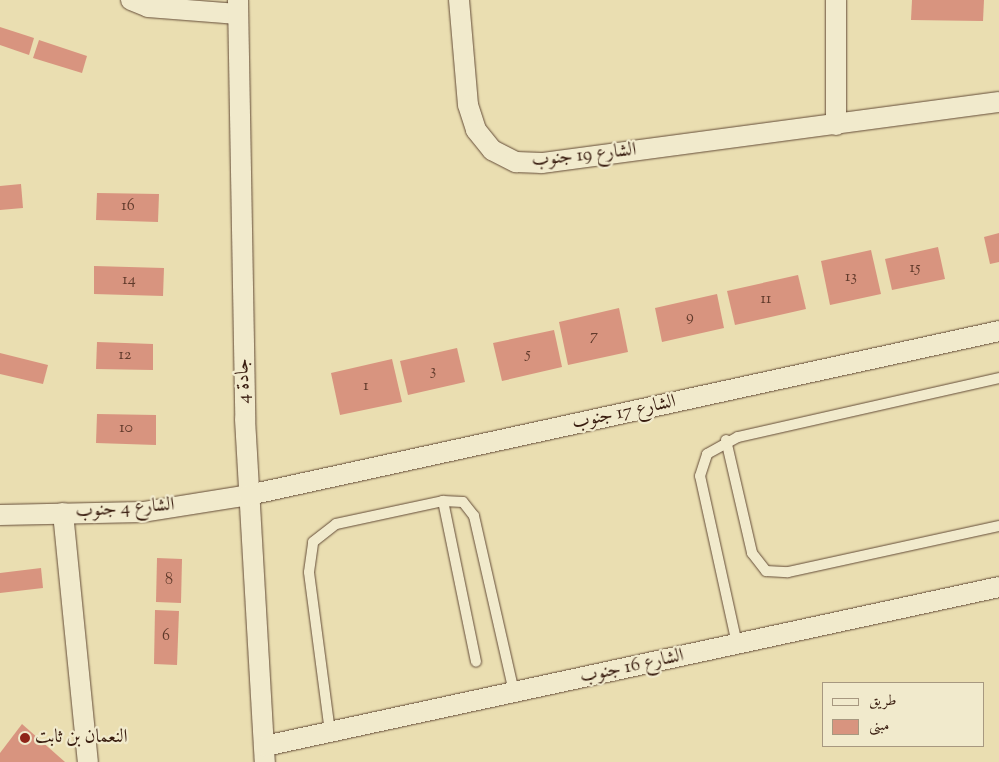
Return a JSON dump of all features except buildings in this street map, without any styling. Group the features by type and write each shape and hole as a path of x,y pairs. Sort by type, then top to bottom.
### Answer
{"street":[{"path":"131,0 148,7 238,7"},
{"name":"الشارع 19 جنوب","path":"459,0 468,105 476,130 492,150 516,162 542,163 836,126 999,102"},
{"path":"836,0 836,126"},
{"name":"جادة 4","path":"238,7 249,495 265,754"},
{"name":"الشارع 17 جنوب","path":"249,495 999,331"},
{"name":"الشارع 4 جنوب","path":"0,515 143,512 249,495"},
{"path":"63,513 88,762"},
{"name":"الشارع 16 جنوب","path":"265,754 330,732 999,587"}],"lane":[{"path":"736,644 700,476 707,454 726,440 999,378"},
{"path":"726,440 752,553 766,571 788,572 999,526"},
{"path":"443,501 476,662"},
{"path":"330,732 309,572 313,542 336,524 443,501 463,502 474,516 514,692"}],"place":[{"name":"النعمان بن ثابت","path":"25,738"}]}
